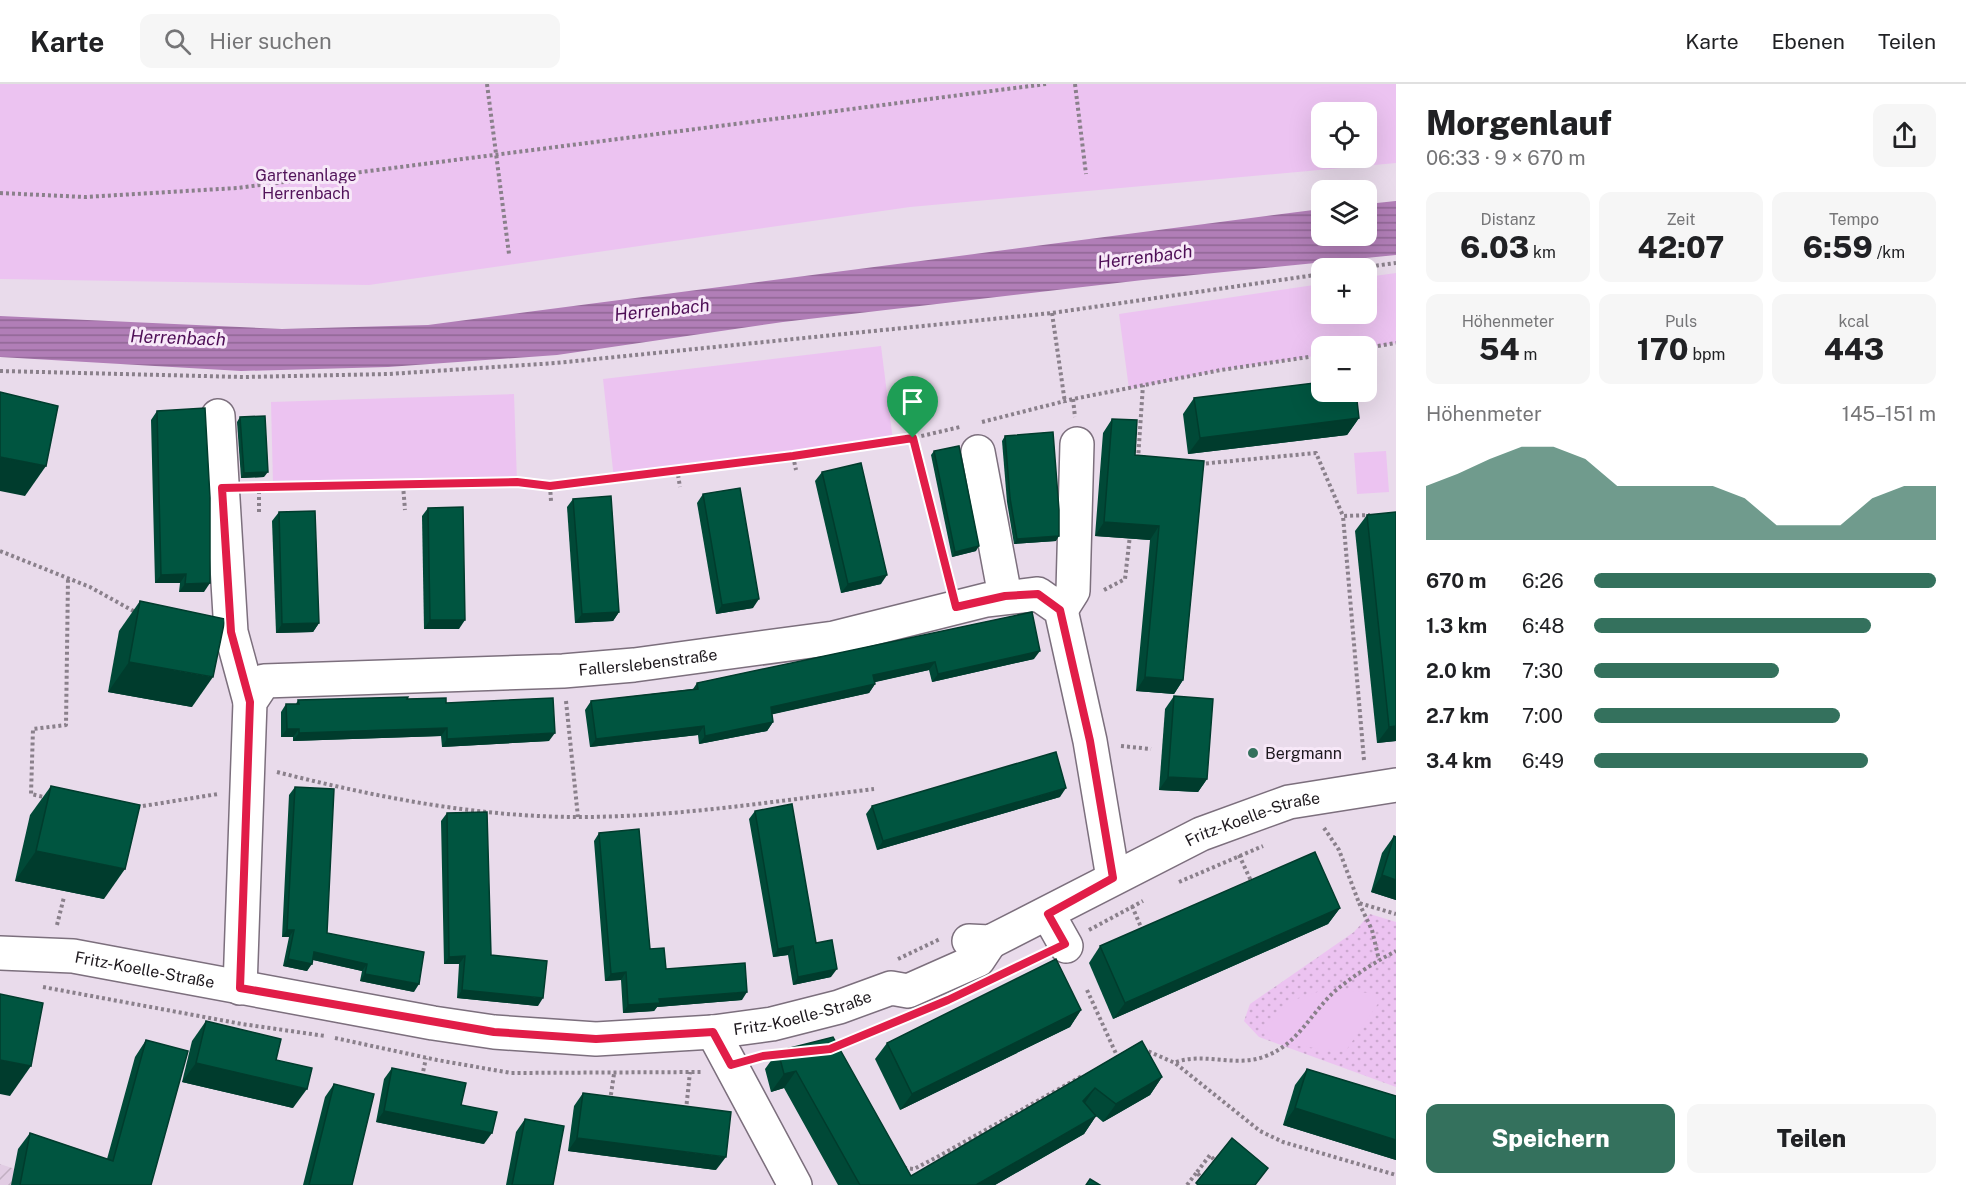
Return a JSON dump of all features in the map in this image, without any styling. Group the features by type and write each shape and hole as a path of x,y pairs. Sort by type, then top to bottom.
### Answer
{"street":[{"path":"218,416 231,632 250,702 240,988"},
{"path":"971,434 1005,596"},
{"path":"1077,444 1073,591 1060,610 1090,741 1113,878"},
{"name":"Fallerslebenstraße","path":"250,702 264,681 563,671 693,658 834,638 1005,596 1038,594 1060,610"},
{"name":"Fritz-Koelle-Straße","path":"0,953 73,956 240,988 494,1032 596,1039 713,1032 772,1024 839,1006 891,975 969,941 990,942 1201,834 1289,802 1396,785"},
{"path":"1048,914 1065,945"},
{"path":"713,1032 795,1185"}],"path":[{"path":"487,84 498,152 509,254"},
{"path":"0,193 85,197 237,188 498,152 1046,84"},
{"path":"1075,84 1086,174"},
{"path":"1377,266 1396,263"},
{"path":"0,371 243,377 389,374 556,363 1052,313 1311,276"},
{"path":"1052,313 1065,403"},
{"path":"1377,347 1396,344"},
{"path":"222,488 517,482 550,486 793,456 913,438 971,434 1065,403 1143,385 1311,357"},
{"path":"1137,470 1143,385"},
{"path":"913,438 956,607"},
{"path":"1196,464 1316,453 1343,516 1364,764"},
{"path":"793,456 796,470"},
{"path":"1138,459 1149,460"},
{"path":"677,469 680,487"},
{"path":"403,485 405,510"},
{"path":"259,486 259,512"},
{"path":"550,486 551,501"},
{"path":"1343,516 1375,515"},
{"path":"1098,593 1125,579 1131,524"},
{"path":"0,551 90,587 140,614"},
{"path":"52,799 31,794 33,729 66,725 68,578"},
{"path":"563,671 578,817"},
{"path":"275,772 429,805 504,813 578,817 652,814 874,789"},
{"path":"135,807 224,794"},
{"path":"1333,825 1323,826 1339,850 1372,930 1379,960"},
{"path":"1170,887 1239,855 1269,844"},
{"path":"1239,855 1255,890"},
{"path":"55,931 64,897"},
{"path":"1003,975 1065,945 1150,897"},
{"path":"1359,903 1396,914"},
{"path":"1132,906 1146,938"},
{"path":"891,975 942,938"},
{"path":"1175,1063 1190,1057 1231,1062 1265,1057 1293,1041 1335,992 1379,960 1396,951"},
{"path":"40,987 234,1023 327,1036 426,1058 511,1073 690,1072 731,1065"},
{"path":"1087,990 1118,1058"},
{"path":"830,1049 901,1020"},
{"path":"233,1032 234,1023"},
{"path":"1138,1048 1175,1063 1260,1131 1283,1142 1396,1175"},
{"path":"1108,1063 1128,1053"},
{"path":"420,1087 426,1058"},
{"path":"685,1120 690,1072"},
{"path":"896,1160 903,1168 914,1169 1089,1073"},
{"path":"608,1111 614,1074"},
{"path":"1187,1185 1210,1155 1215,1161"},
{"path":"1197,1172 1201,1178"}],"shaded area":[{"path":"0,1164 63,1185 0,1185"}],"green space":[{"name":"Gartenanlage Herrenbach","path":"0,84 1396,84 1396,163 1377,165 1377,102 1311,102 1311,168 1341,168 910,207 369,285 0,279"},
{"path":"1396,273 1396,343 1377,346 1377,336 1311,336 1311,356 1221,370 1129,389 1119,314 1311,285 1311,324 1377,324 1377,276"},
{"path":"881,346 893,441 614,479 603,379"},
{"path":"514,394 517,482 273,484 271,402"},
{"path":"1386,451 1389,492 1357,494 1354,453"},
{"path":"1370,914 1396,922 1396,1087 1259,1037 1244,1021 1250,1004 1354,932"},
{"path":"1329,988 1384,995 1345,1052 1277,1043 1265,1029 1288,1002"}],"water":[{"name":"Herrenbach","path":"1396,201 1396,255 1366,258 1311,258 1311,263 1143,280 783,322 557,355 388,367 241,371 0,357 0,316 282,329 428,325 1311,210 1311,246 1377,246 1377,203"}],"building":[{"path":"1311,383 1311,402 1357,402 1359,418 1200,438 1194,398"},
{"path":"0,392 58,406 46,466 0,457"},
{"path":"205,408 210,498 210,583 185,584 186,574 161,575 157,411"},
{"path":"265,416 268,472 244,473 240,417"},
{"path":"1112,419 1137,420 1135,455 1204,461 1183,680 1145,677 1159,526 1104,522"},
{"path":"1053,432 1059,536 1017,539 1010,498 1005,436"},
{"path":"959,446 979,546 955,552 934,451"},
{"path":"861,463 887,575 848,584 822,472"},
{"path":"740,488 759,599 722,605 703,494"},
{"path":"611,496 619,612 582,614 573,499"},
{"path":"463,507 465,620 430,620 428,508"},
{"path":"315,511 319,623 282,624 279,512"},
{"path":"1396,512 1396,726 1389,727 1367,515"},
{"path":"140,601 225,619 213,677 129,662"},
{"path":"1032,612 1040,651 938,674 935,662 873,675 875,684 771,707 773,722 705,736 704,726 596,739 591,701 698,689 697,683"},
{"path":"1174,696 1213,699 1207,779 1168,777"},
{"path":"408,697 407,699 446,698 446,703 553,698 555,733 447,739 447,728 299,733 299,729 287,729 286,704 299,704 298,700"},
{"path":"1056,752 1066,788 883,841 872,806"},
{"path":"51,786 140,805 125,869 36,851"},
{"path":"295,787 334,789 327,933 424,952 419,984 365,974 367,964 314,952 312,964 288,959 294,930 287,930"},
{"path":"792,804 816,943 832,940 837,969 798,977 793,946 778,949 755,811"},
{"path":"487,812 491,955 547,961 543,998 462,990 465,956 449,957 447,813"},
{"path":"639,829 650,949 664,948 666,969 745,963 747,992 659,999 660,1003 628,1005 626,972 611,974 599,833"},
{"path":"1394,836 1396,837 1396,880 1382,875"},
{"path":"1315,852 1340,908 1125,1003 1100,946"},
{"path":"1056,959 1081,1010 912,1094 887,1043"},
{"path":"0,994 43,1003 31,1066 0,1060"},
{"path":"206,1021 281,1039 276,1060 312,1068 307,1089 196,1063"},
{"path":"833,1037 911,1176 1142,1041 1162,1077 1116,1104 1095,1088 1083,1101 1096,1116 976,1185 860,1185 796,1071 784,1074 778,1051"},
{"path":"146,1040 188,1051 151,1185 20,1185 30,1133 113,1161"},
{"path":"392,1068 466,1083 461,1105 497,1112 492,1133 384,1111"},
{"path":"1307,1069 1396,1096 1396,1140 1295,1108"},
{"path":"334,1084 374,1094 352,1185 309,1185"},
{"path":"583,1093 731,1112 726,1157 577,1138"},
{"path":"525,1119 564,1126 553,1185 512,1185"},
{"path":"1232,1138 1268,1168 1255,1185 1198,1185 1196,1183"},
{"path":"1090,1179 1100,1185 1086,1185"}],"place":[{"name":"Bergmann","path":"1253,753"}],"route":[{"path":"913,438 949,587 956,607 1005,596 1038,594 1060,610 1090,741 1113,878 1048,914 1065,944 1030,963 948,1000 830,1049 763,1056 731,1065 713,1032 596,1039 494,1032 240,988 250,702 231,632 222,488 273,484 325,486 517,482 550,486 793,456 913,438"}]}
